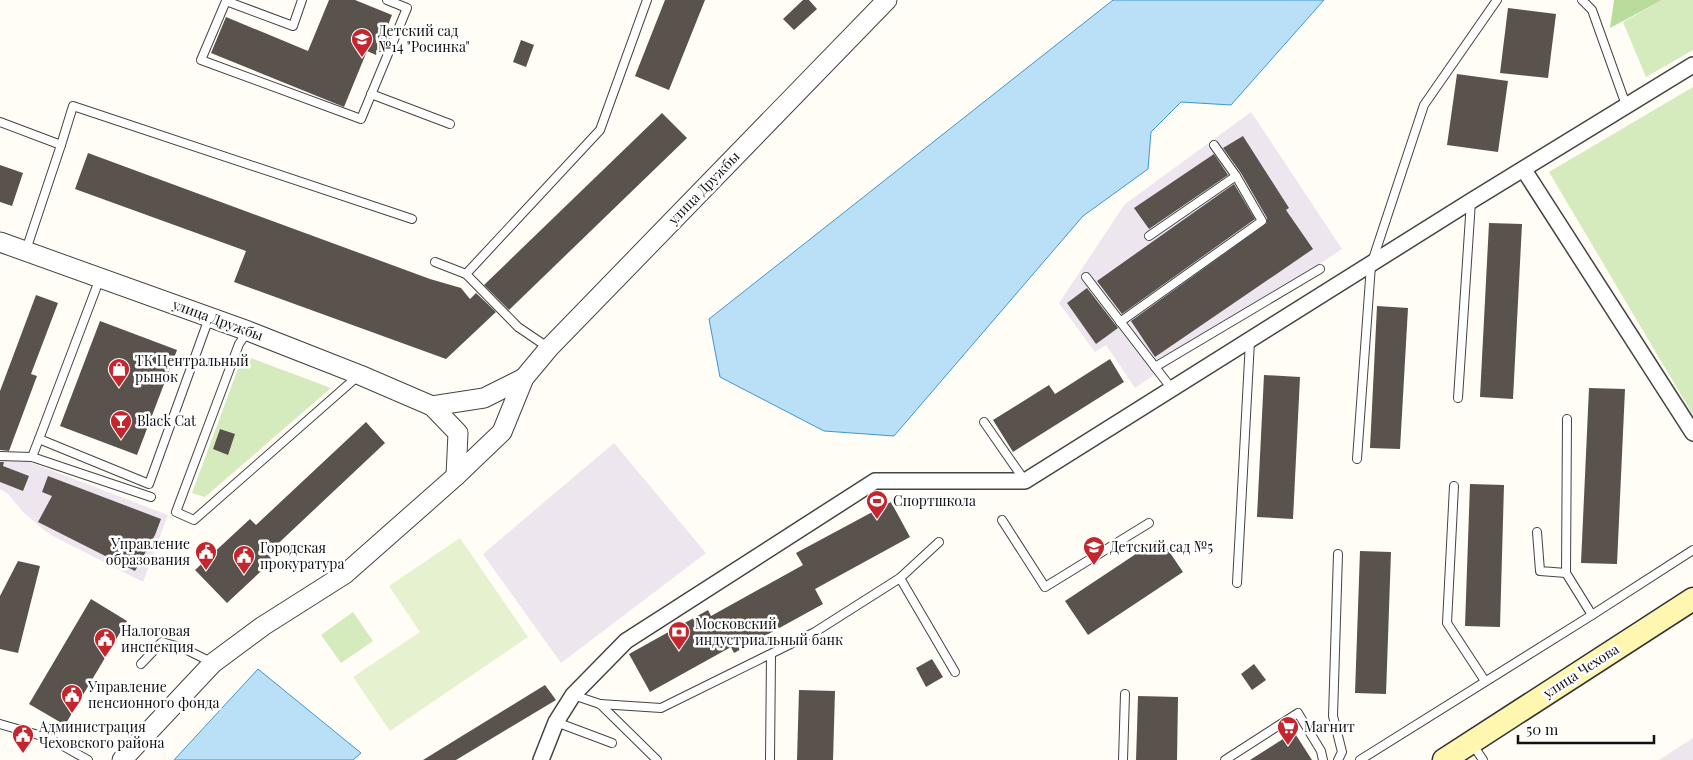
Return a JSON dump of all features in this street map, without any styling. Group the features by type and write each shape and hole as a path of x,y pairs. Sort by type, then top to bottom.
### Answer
{"main road":[{"name":"улица Чехова","path":"1444,760 1477,751 1693,599"}],"street":[{"name":"улица Дружбы","path":"122,760 213,663 264,626 345,574 456,476 502,432 524,378 549,348 880,2"},
{"path":"541,760 556,722 573,695 626,641 875,481 1025,481 1626,105 1693,66"},
{"path":"1524,170 1693,433"},
{"name":"улица Дружбы","path":"0,242 248,331 360,375 432,406 458,433 456,476"},
{"name":"улица Дружбы","path":"432,406 484,398 524,378"}],"lane":[{"path":"302,0 293,26 226,1 201,60 361,119 407,8 387,0"},
{"path":"466,274 600,130 647,0"},
{"path":"1357,460 1371,264 1424,105 1497,0"},
{"path":"1582,0 1592,10 1626,105"},
{"path":"371,94 450,124"},
{"path":"26,250 73,106 412,219"},
{"path":"0,122 61,145"},
{"path":"1120,322 1262,221 1236,176 1214,145"},
{"path":"1149,236 1236,176"},
{"path":"1458,398 1472,201"},
{"path":"435,262 466,274 518,327 549,348"},
{"path":"1155,367 1320,270"},
{"path":"1086,277 1172,389"},
{"path":"32,457 100,278"},
{"path":"39,439 149,484 210,317"},
{"path":"248,331 239,344 176,512 194,520 360,375"},
{"path":"1237,583 1250,340"},
{"path":"1567,419 1566,572 1592,615"},
{"path":"984,422 1025,481"},
{"path":"0,456 32,457 151,497"},
{"path":"1454,486 1447,623 1485,681"},
{"path":"1002,520 1045,586 1149,523"},
{"path":"1537,532 1540,571 1566,572"},
{"path":"573,695 600,704 661,708 815,632 900,578 939,542"},
{"path":"1360,760 1693,550"},
{"path":"1338,554 1333,716 1342,752 1338,760"},
{"path":"900,578 955,672"},
{"path":"141,664 162,642 183,648 213,663"},
{"path":"770,760 771,655"},
{"path":"1123,760 1125,694"},
{"path":"600,704 657,760"},
{"path":"1224,760 1298,713 1321,751 1323,760"},
{"path":"556,722 612,743"},
{"path":"0,724 49,738 88,760"}],"shaded area":[{"path":"1251,112 1342,249 1135,388 1106,345 1095,352 1059,303 1125,204"},
{"path":"614,443 706,553 561,663 483,554"},
{"path":"0,461 27,461 168,515 143,582 49,534 24,513 8,494 0,489"},
{"path":"1693,738 1693,760 1659,760"}],"green space":[{"path":"1614,0 1662,0 1610,28"},
{"path":"1662,0 1693,0 1693,50 1646,77 1623,22"},
{"path":"1693,87 1693,415 1549,172"},
{"path":"243,355 331,388 205,497 192,493"},
{"path":"460,538 528,637 390,731 353,677 420,632 389,586"},
{"path":"353,612 373,641 341,663 321,635"}],"water":[{"path":"1113,0 1324,0 1231,105 1181,102 1151,132 1148,169 1083,216 894,436 824,431 720,377 709,319"},
{"path":"258,669 361,753 353,760 174,760"}],"building":[{"path":"329,0 355,0 392,15 376,55 367,51 344,107 211,53 226,17 308,51"},
{"path":"665,0 705,0 669,90 635,76"},
{"path":"803,0 809,0 817,9 794,30 783,19"},
{"path":"1508,8 1556,14 1548,78 1500,73"},
{"path":"521,40 534,45 526,67 513,62"},
{"path":"1457,74 1508,81 1498,152 1447,145"},
{"path":"662,113 687,138 509,310 484,285"},
{"path":"1243,136 1289,208 1286,210 1313,249 1155,357 1131,321 1267,223 1267,218 1241,173 1223,148"},
{"path":"88,153 430,279 461,288 470,299 476,293 496,312 446,359 234,282 246,251 75,189"},
{"path":"1214,154 1228,175 1149,229 1134,208"},
{"path":"0,165 23,173 12,206 0,202"},
{"path":"1234,184 1255,219 1122,314 1097,281"},
{"path":"1489,223 1522,224 1513,399 1480,397"},
{"path":"1087,288 1118,328 1096,344 1067,303"},
{"path":"36,295 58,303 31,374 37,376 9,451 0,450 0,391"},
{"path":"1377,306 1408,308 1400,449 1370,448"},
{"name":"ТК Центральный рынок","path":"100,321 177,350 137,455 60,426"},
{"path":"1110,359 1124,382 1013,452 993,420 1049,385 1055,394"},
{"path":"1264,375 1300,377 1293,519 1257,517"},
{"path":"1589,388 1625,389 1617,564 1581,563"},
{"path":"366,422 385,443 267,554 273,560 227,603 195,570 250,519 256,525"},
{"path":"220,429 235,434 228,455 213,449"},
{"path":"0,462 4,462 3,466 29,476 23,491 0,482"},
{"path":"48,476 161,519 155,535 135,571 38,522 52,496 42,492"},
{"path":"1470,484 1504,485 1500,627 1465,626"},
{"path":"891,502 910,537 815,589 823,604 734,653 731,647 650,692 629,654 708,610 711,616 803,565 796,553"},
{"path":"1160,538 1183,572 1088,635 1065,601"},
{"path":"1360,551 1391,552 1386,694 1355,693"},
{"path":"18,561 40,566 18,653 0,649 0,596"},
{"path":"91,599 127,621 65,725 29,704"},
{"path":"932,659 943,677 926,687 916,668"},
{"path":"1254,664 1266,680 1252,690 1241,674"},
{"path":"545,685 556,700 456,760 423,760"},
{"path":"799,690 835,691 833,760 797,760"},
{"path":"1138,696 1178,697 1177,760 1136,760"},
{"name":"Магнит","path":"1294,732 1312,760 1250,760"}],"place":[{"name":"Детский сад №14 \"Росинка\"","path":"362,58"},
{"name":"ТК Центральный рынок","path":"119,388"},
{"name":"Black Cat","path":"121,440"},
{"name":"Спортшкола","path":"877,520"},
{"name":"Детский сад №5","path":"1094,566"},
{"name":"Управление образования","path":"206,571"},
{"name":"Городская прокуратура","path":"244,575"},
{"name":"Московский индустриальный банк","path":"679,651"},
{"name":"Налоговая инспекция","path":"105,658"},
{"name":"Управление пенсионного фонда","path":"72,714"},
{"name":"Магнит","path":"1288,746"},
{"name":"Администрация Чеховского района","path":"23,754"}]}
